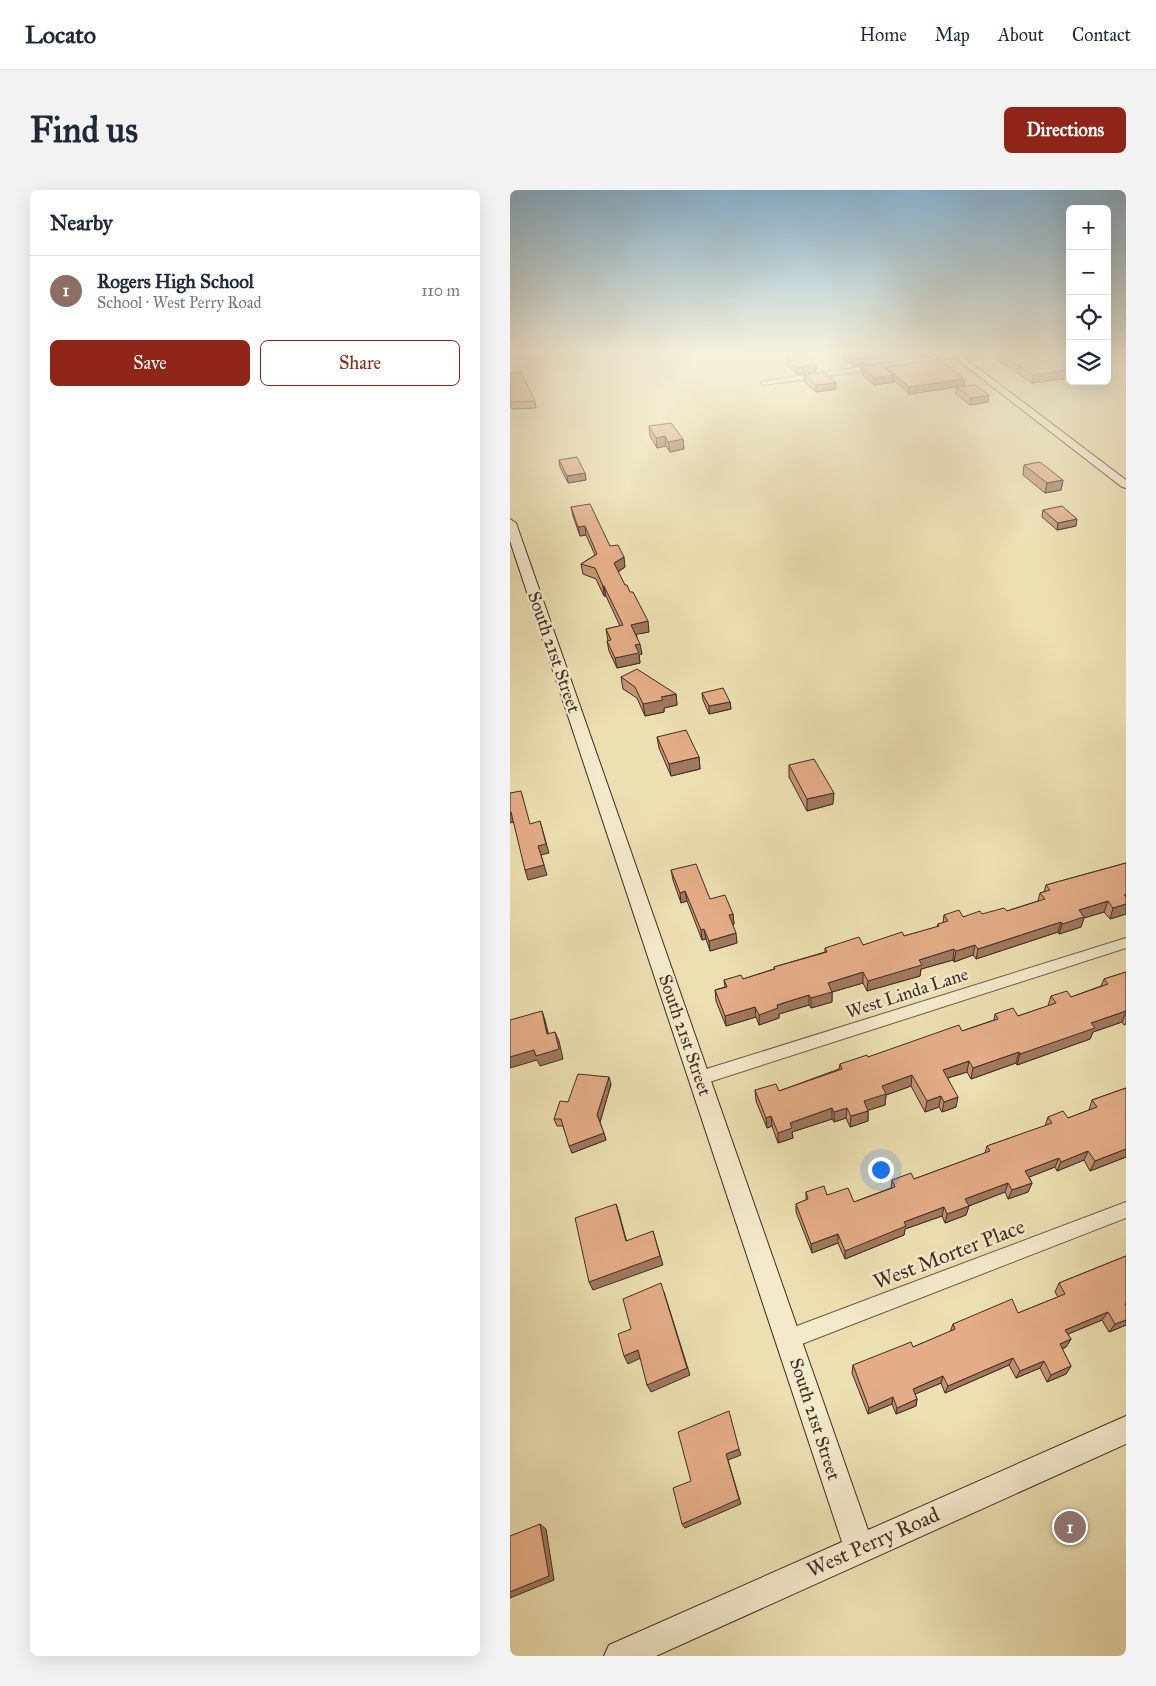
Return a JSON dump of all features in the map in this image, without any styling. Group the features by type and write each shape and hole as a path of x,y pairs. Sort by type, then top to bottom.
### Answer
{"street":[{"path":"1042,421 1126,485"},
{"name":"South 21st Street","path":"510,522 859,1548"},
{"name":"West Linda Lane","path":"700,1078 1126,943"},
{"name":"West Morter Place","path":"789,1339 1126,1210"},
{"name":"West Perry Road","path":"620,1656 1126,1430"}],"building":[{"path":"671,423 683,439 668,442 665,436 656,438 649,426"},
{"path":"577,457 585,473 567,476 559,460"},
{"path":"1040,462 1063,480 1047,483 1024,465"},
{"path":"590,504 610,546 618,545 624,557 614,563 625,585 627,585 630,592 633,592 648,621 631,625 640,644 635,645 639,653 615,658 607,641 611,640 606,629 623,625 595,568 581,564 597,554 585,526 578,527 571,507"},
{"path":"1062,506 1077,519 1058,523 1043,510"},
{"path":"637,669 676,694 661,697 663,700 643,704 635,687 621,677"},
{"path":"723,688 730,702 709,706 702,693"},
{"path":"686,730 699,757 669,764 657,737"},
{"path":"814,759 834,793 807,799 789,765"},
{"path":"521,791 530,824 540,821 546,844 538,846 544,865 525,870 510,812 510,793"},
{"path":"1126,863 1126,895 1124,895 1126,897 1126,904 1113,908 1108,901 1079,910 1084,917 1062,924 1061,922 978,949 975,945 956,951 954,949 919,960 922,965 868,981 863,972 828,983 832,992 811,998 809,995 777,1005 778,1008 759,1015 755,1007 725,1016 715,990 727,987 724,980 741,975 743,979 775,969 774,967 827,952 825,948 859,937 863,945 902,932 904,936 939,926 938,924 948,921 944,915 959,910 963,917 980,911 982,914 1004,908 1007,911 1045,899 1040,893 1050,890 1046,885"},
{"path":"696,864 710,899 725,895 733,914 729,915 736,933 709,941 704,929 701,930 685,891 680,893 671,870"},
{"path":"1126,972 1126,1011 1091,1023 1095,1028 1020,1054 1019,1052 973,1068 969,1061 943,1070 958,1097 944,1102 941,1096 927,1101 912,1075 882,1086 886,1094 864,1101 868,1111 851,1116 847,1108 834,1112 832,1108 790,1123 792,1128 778,1133 771,1116 766,1118 755,1090 776,1084 779,1091 842,1069 840,1064 867,1055 868,1057 959,1025 962,1031 998,1019 995,1014 1013,1008 1018,1016 1056,1003 1051,996 1067,991 1071,997 1108,984 1104,979"},
{"path":"542,1011 547,1034 555,1032 559,1049 536,1056 534,1050 510,1057 510,1020"},
{"path":"578,1074 609,1077 597,1115 604,1133 569,1146 561,1119 554,1119 560,1101 568,1102"},
{"path":"1126,1088 1126,1149 1095,1161 1088,1151 1061,1162 1059,1158 1025,1171 1032,1183 1012,1190 1008,1183 965,1199 969,1206 947,1214 944,1207 904,1222 906,1226 845,1251 838,1234 811,1244 796,1204 808,1199 806,1192 824,1186 827,1195 848,1188 854,1202 895,1187 892,1180 911,1173 914,1179 990,1151 987,1146 1052,1123 1048,1117 1063,1111 1068,1118 1097,1107 1092,1100"},
{"path":"616,1204 626,1241 653,1231 660,1256 589,1282 575,1218"},
{"path":"1126,1256 1126,1320 1115,1324 1108,1312 1065,1330 1071,1339 1060,1344 1071,1366 1051,1375 1044,1361 1020,1371 1013,1358 948,1386 943,1376 913,1389 917,1399 897,1408 893,1397 869,1408 853,1365 911,1342 913,1347 955,1329 953,1324 1012,1299 1018,1313 1065,1294 1059,1283"},
{"path":"661,1283 687,1368 647,1385 638,1350 624,1356 618,1334 631,1329 623,1299"},
{"path":"729,1411 739,1449 726,1454 739,1499 682,1524 673,1488 691,1481 678,1432"},
{"path":"540,1524 549,1576 510,1592 510,1536"}],"place":[{"name":"Rogers High School","path":"1070,1527"}]}
